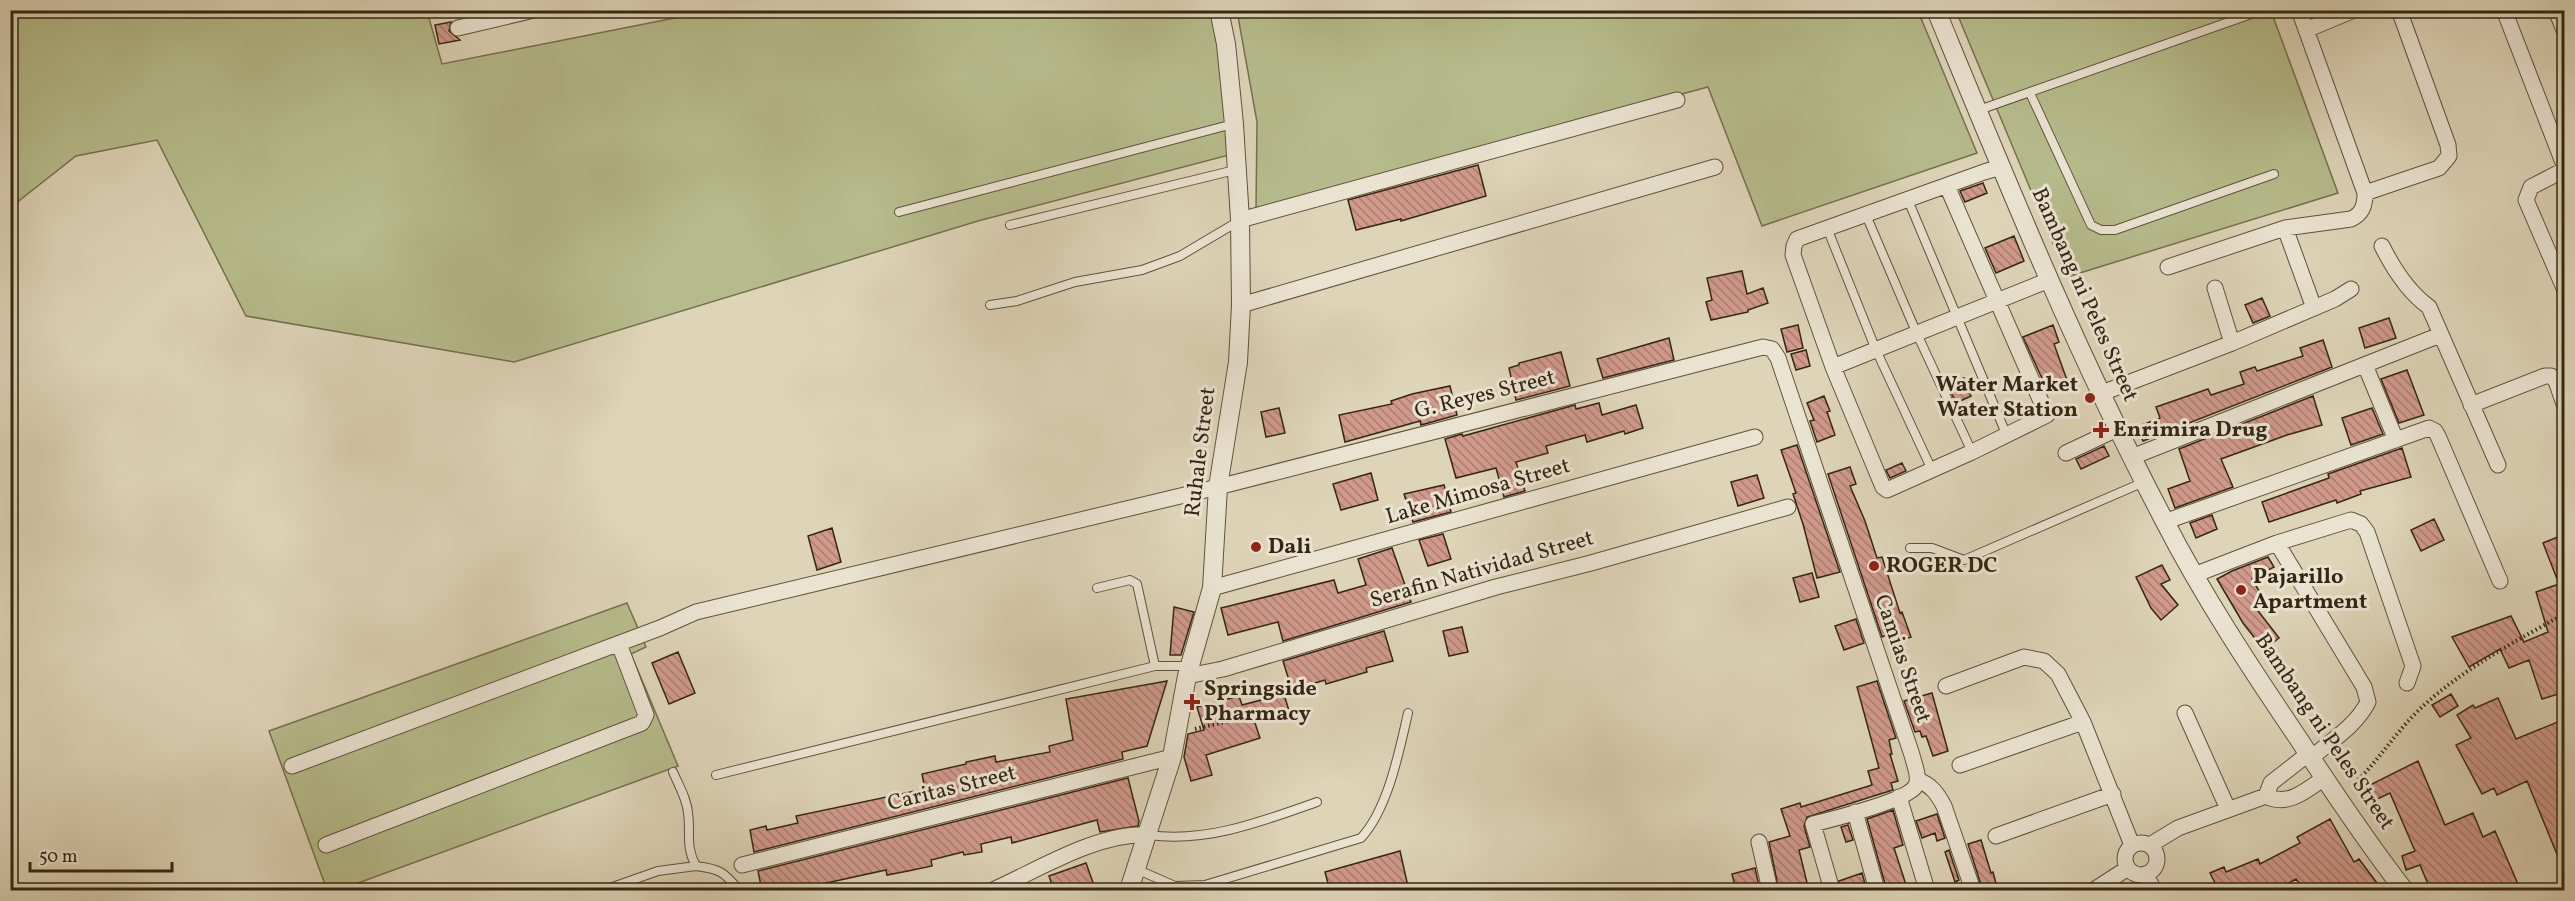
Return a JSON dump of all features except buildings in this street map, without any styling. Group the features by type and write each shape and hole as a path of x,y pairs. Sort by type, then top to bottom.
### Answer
{"street":[{"path":"458,28 534,10"},
{"name":"Ruhale Street","path":"1129,891 1173,757 1189,671 1212,588 1218,487 1238,362 1241,304 1240,220 1234,124 1226,44 1220,10"},
{"name":"Bambang ni Peles Street","path":"1936,10 2049,280 2164,522 2256,676 2338,799 2404,891"},
{"path":"2168,267 2285,228 2351,219 2358,216 2363,209 2365,193 2299,10"},
{"path":"2306,30 2354,10"},
{"path":"2365,193 2439,168 2449,156 2448,146 2399,10"},
{"path":"2504,10 2565,168 2531,187 2526,200 2565,288"},
{"path":"2556,10 2565,30"},
{"path":"1240,220 1677,100"},
{"path":"1241,304 1715,167"},
{"path":"1947,186 2047,415 2044,419 1891,490 1883,487 1833,367 1793,255 1794,246 1797,239 1866,214 1947,186 2001,168"},
{"path":"2285,228 2314,308"},
{"path":"2382,246 2399,277 2419,300 2429,307 2498,465"},
{"path":"1833,367 2049,280"},
{"path":"2215,288 2232,343"},
{"path":"2102,393 2232,343 2314,308 2351,289"},
{"path":"2132,457 2440,335"},
{"name":"G. Reyes Street","path":"292,766 619,644 696,612 1218,487 1763,347"},
{"name":"Camias Street","path":"1763,347 1772,349 1778,358 1912,755 1918,780"},
{"path":"2365,365 2396,440"},
{"path":"2471,405 2545,376 2551,376 2556,381 2565,404"},
{"path":"2066,453 2119,428"},
{"path":"2164,522 2429,428 2435,430 2500,581"},
{"name":"Lake Mimosa Street","path":"1212,588 1755,437"},
{"name":"Serafin Natividad Street","path":"1189,671 1223,669 1496,587 1591,563 1788,507"},
{"path":"2194,575 2277,543 2351,520 2361,524 2367,532 2413,666 2407,683"},
{"path":"2266,796 2271,783 2347,729 2361,715 2368,702 2364,687 2277,543"},
{"path":"326,845 642,723 646,715 619,644"},
{"path":"1946,686 2024,657 2044,660 2058,674 2083,722 2132,845"},
{"path":"2185,713 2228,809"},
{"path":"1960,765 2083,722"},
{"name":"Caritas Street","path":"742,865 1173,757"},
{"path":"2287,771 2302,794"},
{"path":"2150,845 2178,828 2266,796 2276,801 2285,801 2302,794 2324,778"},
{"path":"1832,891 1813,825 1899,797 1915,787 1918,780 1937,793 1944,806 1973,891"},
{"path":"1996,836 2113,794"},
{"path":"1899,797 1927,891"},
{"path":"1855,812 1877,891"},
{"path":"993,891 1110,839 1133,834 1149,835"},
{"path":"2141,842 2150,845 2157,859 2154,869 2145,874 2135,874 2128,868 2125,858 2132,845 2141,842"},
{"path":"1759,843 1770,891"},
{"path":"2094,891 2128,868"},
{"path":"2145,874 2154,891"}],"lane":[{"path":"1977,111 2257,12"},
{"path":"2030,93 2091,225 2101,230 2115,230 2274,174"},
{"path":"899,212 1234,124"},
{"path":"1010,225 1237,169"},
{"path":"1908,200 2007,436"},
{"path":"1866,214 1917,334 1972,452"},
{"path":"990,305 1017,302 1075,282 1142,270 1180,256 1240,220"},
{"path":"1827,228 1876,350 1932,470"},
{"path":"1910,548 1932,548 1964,560 2144,482"},
{"path":"1097,588 1130,580 1137,584 1155,666"},
{"path":"716,775 1155,666 1189,671"},
{"path":"1136,869 1174,886 1205,885 1361,838 1377,816 1398,756 1408,713"},
{"path":"673,772 685,799 689,815 687,834 692,859 696,866"},
{"path":"1149,835 1186,837 1212,834 1317,802"},
{"path":"604,891 658,871 696,866 716,868 725,873 739,891"}],"path":[{"path":"2338,799 2373,767 2400,731 2450,683 2565,614"},
{"path":"1177,733 1258,714"}],"green space":[{"path":"11,11 427,11 442,64 710,11 1212,11 1220,48 1229,155 978,221 514,362 246,316 157,140 76,156 11,207"},
{"path":"1237,11 1918,11 1977,153 1762,226 1708,87 1256,208 1257,122"},
{"path":"1956,11 2271,11 2338,193 2067,277"},
{"path":"627,603 646,647 631,654 678,766 339,890 327,890 269,731"}],"place":[{"name":"Water Market Water Station","path":"2090,398"},
{"name":"Enrimira Drug","path":"2101,430"},
{"name":"Dali","path":"1256,547"},
{"name":"ROGER DC","path":"1874,566"},
{"name":"Pajarillo Apartment","path":"2241,590"},
{"name":"Springside Pharmacy","path":"1192,702"}]}
